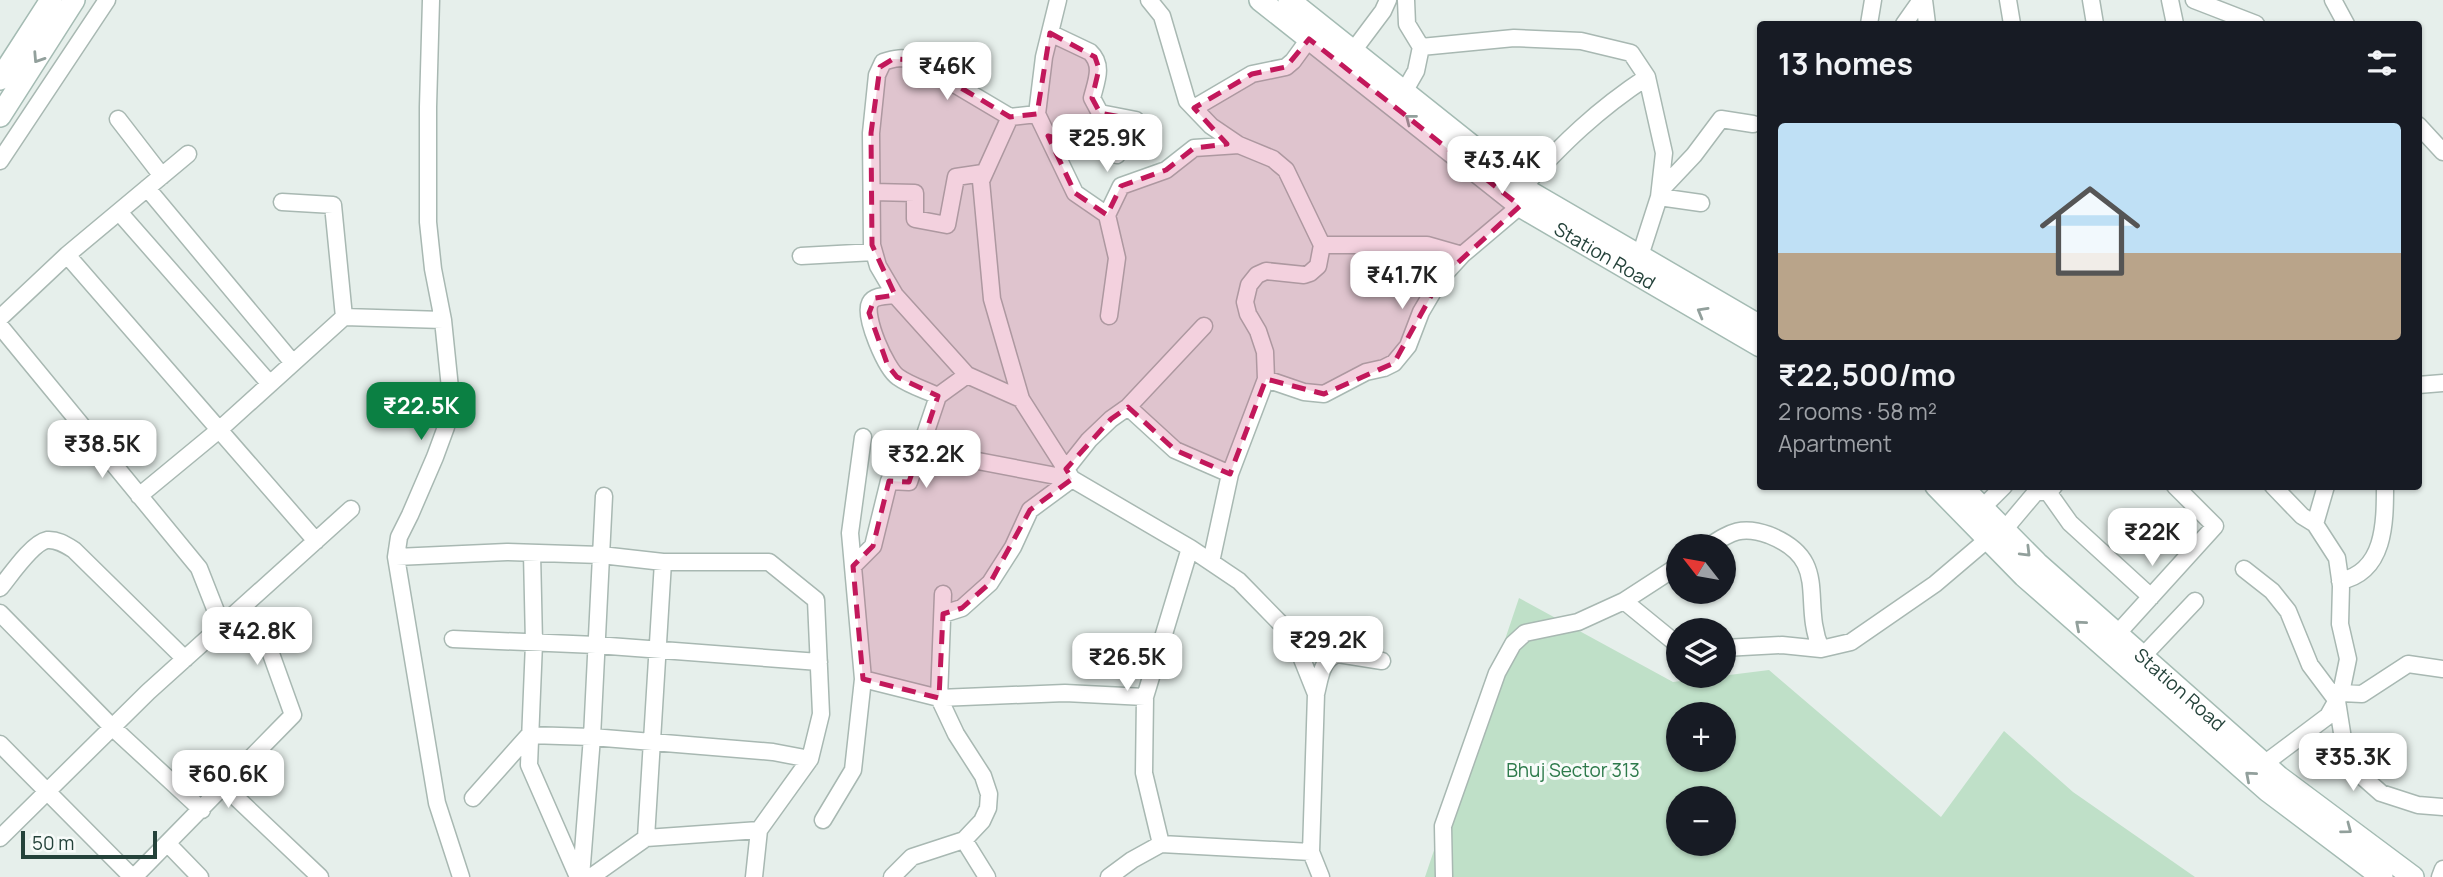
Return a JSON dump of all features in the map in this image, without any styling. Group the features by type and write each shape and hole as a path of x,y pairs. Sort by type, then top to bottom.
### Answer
{"street":[{"path":"0,79 51,0"},
{"path":"0,116 75,0"},
{"path":"0,161 107,0"},
{"path":"431,0 428,222 433,269 443,320 451,398 446,427 399,537 396,557 437,803 461,877"},
{"path":"1058,0 1044,57 1037,114 1075,193 1107,215"},
{"path":"1149,0 1162,16 1187,101 1211,126 1239,145 1273,159 1286,170 1322,245 1318,266 1310,273 1304,275 1266,271 1257,275 1250,285 1245,302 1265,352 1266,379 1230,474 1211,562"},
{"name":"Station Road","path":"1260,0 1522,197 1757,344"},
{"name":"Station Road","path":"1289,0 1404,92 1522,197 1640,256 1757,324"},
{"path":"1353,51 1383,11 1388,0"},
{"path":"1404,92 1416,71 1421,47 1407,24 1406,0"},
{"path":"1870,21 1873,0"},
{"path":"1906,21 1922,0"},
{"path":"1922,0 1926,21"},
{"path":"2008,0 2012,21"},
{"path":"2170,0 2174,21"},
{"path":"2194,0 2248,21"},
{"path":"2333,0 2344,21"},
{"path":"2095,1 2095,21"},
{"path":"1048,136 1084,142 1117,155 1136,120 1100,113 1092,98 1098,69 1095,57 1050,33"},
{"path":"1421,47 1514,38 1581,41 1631,53 1647,77 1664,153 1660,194 1640,256"},
{"path":"1194,108 1252,74 1286,67 1309,39"},
{"path":"1021,399 967,375 895,295 878,266 874,252 871,133 877,75 883,62 904,58 914,60 1010,117 1037,114"},
{"path":"1266,379 1304,392 1324,394 1366,372 1394,363 1408,346 1432,292 1462,255 1522,197 1582,125 1616,97 1647,77"},
{"path":"1010,117 981,181 992,299 1021,399 1069,474"},
{"path":"118,119 162,176"},
{"path":"1660,194 1721,119 1753,124"},
{"path":"2422,129 2443,152"},
{"path":"1109,316 1117,258 1107,215 1121,186 1166,170 1194,148 1239,145"},
{"path":"0,318 67,255 188,154"},
{"path":"873,192 915,192 915,219 947,225 956,177 983,173"},
{"path":"147,188 293,363"},
{"path":"1660,194 1701,203"},
{"path":"282,202 333,205 344,317"},
{"path":"119,212 270,384"},
{"path":"1322,245 1427,245 1462,255"},
{"path":"801,256 874,252"},
{"path":"67,255 316,541"},
{"path":"895,295 875,298 870,304 869,313 877,341 888,366 897,377 937,396"},
{"path":"139,496 219,430 344,317 443,320"},
{"path":"0,326 199,568 221,624"},
{"path":"943,614 962,608 990,583 1013,547 1030,510 1069,474 1089,440 1128,407 1204,326"},
{"path":"853,566 873,546 888,481 909,482 937,396 967,375"},
{"path":"2422,385 2443,383"},
{"path":"1128,407 1175,450 1230,474"},
{"path":"823,820 853,770 863,679 850,533 863,438"},
{"path":"920,450 1069,474 1190,548 1239,581 1283,625 1300,654 1316,694"},
{"name":"Station Road","path":"1941,490 1996,535 2037,563 2264,764 2413,877"},
{"name":"Station Road","path":"1965,490 1982,508 1996,535 2025,576 2268,791 2382,877"},
{"path":"1982,508 2000,490"},
{"path":"1736,647 1782,645 1821,649 1851,642 1935,584 1996,535 2036,492 2046,490"},
{"path":"2052,490 2070,523 2151,597"},
{"path":"2117,634 2215,526 2179,490"},
{"path":"2264,764 2328,716 2339,697 2348,659 2340,624 2337,558 2315,524 2302,516 2277,490"},
{"path":"2315,524 2325,490"},
{"path":"2340,581 2354,578 2373,560 2385,529 2385,490"},
{"path":"579,877 592,737 604,496"},
{"path":"0,838 221,624 351,509"},
{"path":"1728,534 1746,529 1758,531 1782,540 1797,551 1807,565 1812,588 1814,633 1821,649"},
{"path":"0,588 37,545 48,540 63,543 74,550 185,659"},
{"path":"1161,844 1144,773 1144,697 1190,548"},
{"path":"396,557 507,552 601,555 663,562 769,562 816,600 821,714 810,759 759,830 754,877"},
{"path":"532,553 534,643 529,765 579,877"},
{"path":"646,838 663,562"},
{"path":"2244,569 2281,600 2295,625 2310,665 2339,697 2343,739 2356,771 2381,793 2417,805 2443,807"},
{"path":"1444,877 1443,827 1497,673 1513,644 1525,633 1578,622 1624,601 1666,574"},
{"path":"892,877 912,857 964,840 982,821 988,808 989,794 983,776 956,734 939,698 943,594"},
{"path":"1624,601 1666,634"},
{"path":"2143,657 2195,601"},
{"path":"0,744 133,877 225,787 293,715 270,651 242,607"},
{"path":"0,612 112,727 201,810"},
{"path":"453,639 819,662"},
{"path":"1321,877 1311,852 1316,694 1325,663 1332,656 1338,654 1382,661"},
{"path":"2339,697 2362,694 2408,664 2443,669"},
{"path":"863,679 939,698 1065,693 1144,697"},
{"path":"529,735 592,737 773,752 810,759"},
{"path":"473,798 529,735"},
{"path":"225,787 320,877"},
{"path":"591,877 646,838 759,830"},
{"path":"964,840 987,877"},
{"path":"167,844 200,877"},
{"path":"1109,877 1161,844 1311,852"},
{"path":"2440,877 2443,869"}],"highlighted area":[{"path":"1050,33 1095,57 1099,69 1092,98 1100,113 1136,120 1117,155 1048,136 1075,193 1107,215 1121,186 1166,170 1194,148 1227,144 1194,108 1252,74 1286,67 1309,39 1520,206 1441,278 1394,363 1324,394 1266,379 1230,474 1175,450 1128,407 1111,419 1066,469 1072,479 1030,510 990,583 962,608 943,614 939,698 863,679 853,566 873,546 889,481 909,482 938,396 897,377 888,366 869,313 875,298 895,295 872,245 871,133 880,67 893,59 914,60 1010,117 1037,114"}],"green space":[{"name":"Bhuj Sector 313","path":"1519,598 1666,678 1666,688 1736,688 1736,674 1769,670 1941,817 2004,731 2073,792 2195,877 1425,877"}]}
